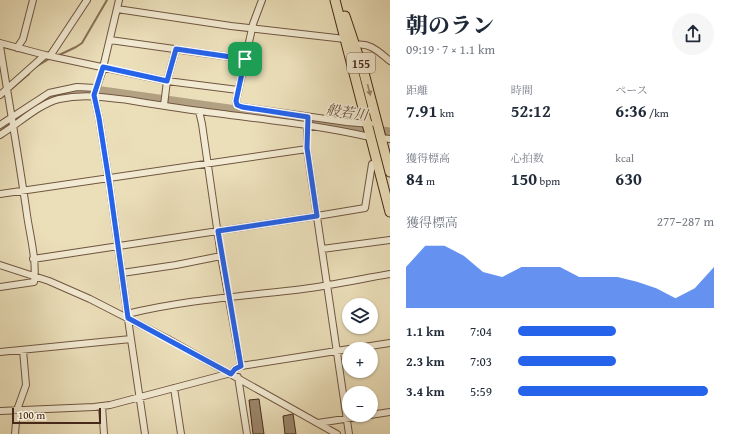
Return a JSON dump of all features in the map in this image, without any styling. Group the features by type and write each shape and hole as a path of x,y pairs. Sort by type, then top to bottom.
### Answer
{"highway":[{"name":"155","path":"335,0 390,212"},
{"name":"155","path":"340,0 382,133 390,172"}],"street":[{"path":"17,48 23,39 33,0"},
{"path":"0,95 48,56 87,0"},
{"path":"119,0 103,67 95,91 145,434"},
{"path":"262,0 252,28 238,90 236,101 237,105 340,130 368,130"},
{"path":"117,9 252,28 345,39"},
{"path":"110,40 245,59"},
{"path":"355,45 367,44 390,61"},
{"path":"0,287 34,282 35,277 24,191 0,45 167,81 238,90"},
{"path":"165,103 167,81 176,49"},
{"path":"0,135 12,122 49,93 77,87 165,103 198,111 284,121 307,122 382,133"},
{"path":"0,126 12,122 57,100 95,91"},
{"path":"198,111 208,163 228,298 241,366"},
{"path":"307,122 307,148 343,386"},
{"path":"0,194 307,148"},
{"path":"33,259 365,208 372,164"},
{"path":"322,249 390,240"},
{"path":"122,273 176,265 221,256"},
{"path":"0,265 49,281 127,316 238,377 318,423 327,431 337,434"},
{"path":"127,316 147,309 304,289 390,274"},
{"path":"0,352 131,339"},
{"path":"378,345 390,343"},
{"path":"14,434 17,410 26,385 23,350"},
{"path":"0,411 102,406 231,374 235,369 241,366 342,350"},
{"path":"238,377 247,434"},
{"path":"174,388 181,434"},
{"path":"102,406 104,434"},
{"path":"378,414 390,412"},
{"path":"318,423 342,420"},
{"path":"348,422 349,434"}],"building":[{"path":"259,399 264,434 253,434 249,400"},
{"path":"293,414 296,434 285,434 283,416"}],"waterway":[{"path":"57,56 82,43 107,0"},
{"path":"32,69 49,59"},
{"path":"10,90 29,74 29,72"},
{"name":"般若川","path":"0,129 52,98 75,92 95,91 390,133"}],"route":[{"path":"176,49 245,59 236,101 237,105 308,117 307,148 317,216 218,231 228,298 241,366 235,369 231,374 128,318 110,188 94,95 103,67 167,81 176,49"}]}
